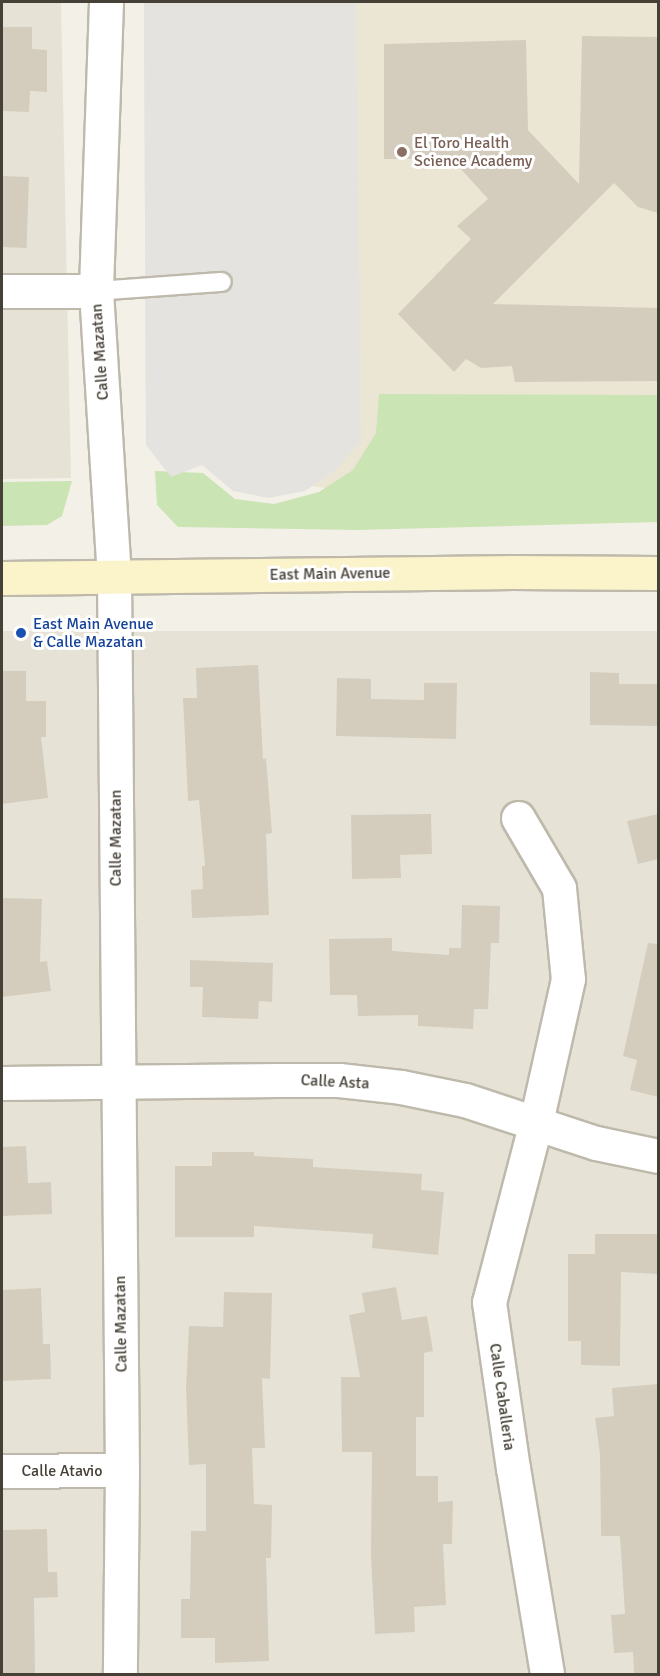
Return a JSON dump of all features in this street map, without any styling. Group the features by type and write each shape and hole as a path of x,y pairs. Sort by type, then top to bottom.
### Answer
{"main road":[{"name":"East Main Avenue","path":"2,578 658,573"}],"street":[{"name":"Calle Mazatan","path":"106,2 96,291 114,576 122,1470 120,1674"},
{"path":"2,291 96,291"},
{"name":"Calle Caballeria","path":"518,818 559,888 567,979 536,1122 489,1302 547,1674"},
{"name":"Calle Asta","path":"2,1083 339,1080 401,1087 465,1100 596,1143 658,1156"},
{"name":"Calle Atavio","path":"2,1471 122,1470"}],"lane":[{"path":"96,291 222,282"}],"shaded area":[{"path":"2,2 61,2 71,478 2,479"},
{"name":"El Toro Health Science Academy","path":"144,2 658,2 658,481 349,493 223,468 146,445"},
{"path":"144,2 356,2 361,441 336,470 305,491 268,498 233,491 202,465 171,477 146,445"},
{"path":"2,631 658,631 658,1674 2,1674"}],"green space":[{"path":"379,394 658,395 658,522 356,530 178,527 157,505 155,471 203,473 235,499 274,504 319,492 353,470 376,433"},
{"path":"72,481 62,516 47,525 2,526 2,482"}],"building":[{"path":"2,27 32,27 32,49 47,50 47,92 30,91 29,112 2,111"},
{"path":"582,36 658,37 658,213 638,207 614,183 493,304 658,308 658,381 515,382 512,366 481,368 466,359 454,372 398,314 471,239 457,226 488,199 452,159 384,159 384,44 526,40 528,130 579,184"},
{"path":"2,176 29,177 27,248 2,247"},
{"path":"258,665 263,759 266,758 272,833 266,834 269,915 192,918 191,890 203,889 202,866 205,866 199,800 188,801 183,698 197,698 196,668"},
{"path":"2,671 26,671 26,701 46,701 46,737 41,737 48,798 2,804"},
{"path":"590,672 619,673 619,684 658,684 658,726 590,725"},
{"path":"337,678 371,679 371,699 424,700 424,683 457,683 456,739 336,736"},
{"path":"431,814 432,854 400,855 401,878 352,879 351,815"},
{"path":"658,814 658,859 638,864 627,821"},
{"path":"2,898 42,899 40,962 47,961 51,991 2,997"},
{"path":"462,905 500,906 499,943 491,943 488,1009 474,1009 473,1029 418,1026 418,1015 358,1016 357,995 330,995 329,939 392,938 392,951 449,955 449,948 461,948"},
{"path":"648,943 658,944 658,1097 630,1090 637,1060 623,1056"},
{"path":"190,960 273,963 272,1002 259,1001 258,1019 202,1017 203,987 190,987"},
{"path":"26,1146 28,1183 51,1182 52,1214 2,1216 2,1147"},
{"path":"212,1152 254,1152 254,1156 313,1159 313,1167 422,1174 421,1190 444,1192 438,1255 372,1248 373,1234 254,1226 254,1237 175,1237 175,1166 212,1166"},
{"path":"595,1234 658,1234 658,1274 621,1272 620,1366 581,1365 581,1341 568,1341 568,1254 595,1254"},
{"path":"396,1287 402,1320 427,1316 433,1351 424,1353 424,1417 416,1417 416,1476 438,1476 438,1502 453,1501 452,1544 443,1544 446,1605 414,1607 415,1632 375,1634 371,1556 372,1452 342,1452 341,1377 360,1377 349,1315 365,1312 362,1293"},
{"path":"41,1288 43,1344 50,1344 51,1379 2,1381 2,1290"},
{"path":"224,1292 272,1293 270,1379 262,1378 265,1448 252,1448 254,1504 272,1505 271,1558 266,1558 269,1661 215,1663 215,1638 181,1638 181,1599 190,1599 191,1531 206,1531 206,1464 189,1465 186,1389 189,1326 223,1327"},
{"path":"658,1384 658,1674 634,1674 633,1652 614,1653 611,1615 625,1614 620,1536 601,1536 600,1454 595,1418 614,1416 612,1388"},
{"path":"47,1529 48,1572 57,1572 58,1597 34,1598 35,1674 2,1674 2,1530"}],"place":[{"name":"El Toro Health Science Academy","path":"402,152"},
{"name":"East Main Avenue & Calle Mazatan","path":"21,633"}]}
